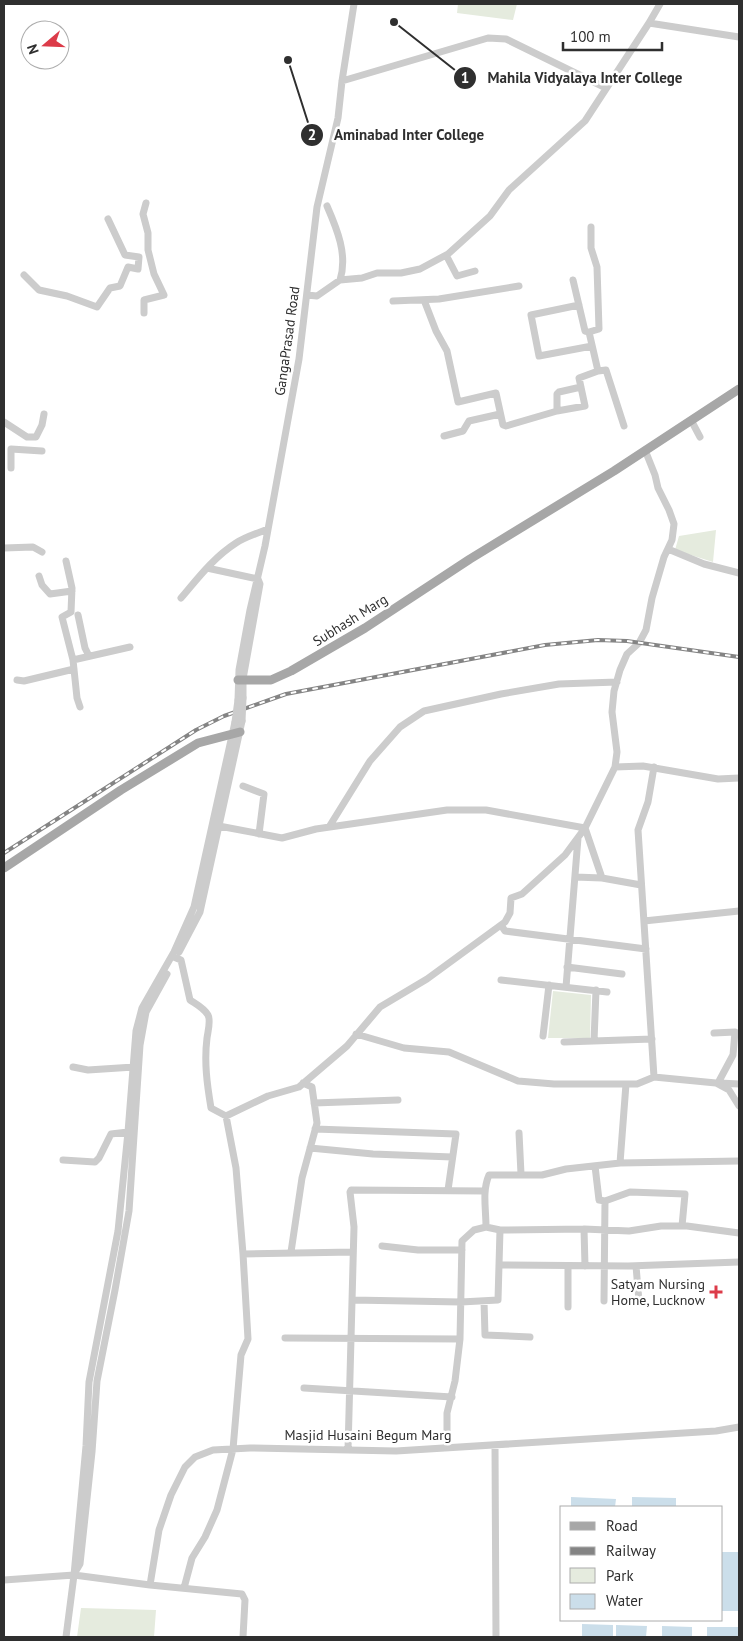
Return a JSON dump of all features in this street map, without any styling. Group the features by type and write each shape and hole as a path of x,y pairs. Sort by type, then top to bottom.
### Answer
{"main road":[{"name":"Subhash Marg","path":"241,680 271,680 291,671 365,628 739,389"},
{"path":"4,868 121,790 198,743 237,733"}],"street":[{"name":"GangaPrasad Road","path":"241,680 255,584 258,579 268,529 299,359 317,207 338,118 354,4"},
{"path":"307,295 317,296 340,280 362,278 377,273 401,273 420,269 446,255 490,216 509,190 585,121 660,4"},
{"path":"649,23 739,37"},
{"path":"342,82 488,38 506,39 606,88"},
{"path":"144,314 144,300 164,295 154,274 150,256 148,234 143,214 146,203"},
{"path":"327,206 339,235 342,257 340,280"},
{"path":"108,219 125,255 150,256"},
{"path":"589,332 599,328 597,267 591,248 591,227"},
{"path":"446,255 457,276 475,271"},
{"path":"24,275 39,290 67,296 97,307 110,288 120,286 128,267 138,269 139,257"},
{"path":"573,280 585,331 589,332 598,371"},
{"path":"393,301 439,299 519,286"},
{"path":"424,300 436,332 447,351 458,402 496,393 503,425 506,426 557,411 585,406 579,378 606,370 624,426"},
{"path":"579,305 530,315 539,356 592,346"},
{"path":"557,411 557,394 581,387"},
{"path":"4,422 27,437 36,437 44,414"},
{"path":"444,436 463,431 469,421 500,414"},
{"path":"691,420 700,437"},
{"path":"23,450 27,437"},
{"path":"11,468 11,449 42,451"},
{"path":"226,1116 268,1096 299,1087 346,1046 380,1008 426,979 505,922 510,913 511,898 522,894 542,878 565,855 585,828 615,767 617,752 612,712 617,682 628,654 639,643 646,630 652,598 672,540 674,524 658,488 645,450"},
{"path":"180,598 207,568 237,542 268,529"},
{"path":"4,548 33,546 42,552"},
{"path":"668,549 704,564 739,573"},
{"path":"66,561 72,591 71,612 62,617 73,660 77,698 80,707"},
{"path":"207,568 258,579"},
{"path":"40,576 42,585 50,594 72,591"},
{"path":"78,616 85,648 89,656"},
{"path":"73,660 130,647"},
{"path":"17,680 24,681 74,669"},
{"path":"74,1575 80,1564 92,1452 97,1381 129,1211 140,1045 146,1012 200,912 237,733 241,680"},
{"path":"329,827 370,762 400,727 424,712 501,694 559,684 617,682"},
{"path":"66,1637 74,1575 86,1444 89,1382 118,1231 136,1031 142,1008 174,952 194,907 237,733"},
{"path":"615,767 643,766 718,779 739,778"},
{"path":"654,768 648,802 638,830 654,1077"},
{"path":"242,786 264,794 259,834"},
{"path":"219,826 282,838 329,827 447,810 486,810 585,828"},
{"path":"585,828 602,878"},
{"path":"566,987 578,837"},
{"path":"575,877 602,878 641,885"},
{"path":"644,921 739,911"},
{"path":"501,925 505,931 646,949"},
{"path":"176,958 181,960 190,1000 202,1007 208,1016 209,1028 205,1051 206,1079 212,1108 226,1116 236,1168 248,1339 241,1355 234,1449 217,1510 192,1558 184,1588"},
{"path":"567,967 622,974"},
{"path":"501,980 607,992"},
{"path":"544,1036 549,985"},
{"path":"594,1041 596,990"},
{"path":"714,1033 735,1032 733,1055 718,1083"},
{"path":"356,1034 404,1048 449,1052 518,1081 554,1084 637,1084 654,1077 739,1084"},
{"path":"564,1042 652,1039"},
{"path":"73,1068 88,1070 134,1067"},
{"path":"291,1252 302,1178 316,1123 312,1087 303,1083"},
{"path":"718,1083 729,1090 739,1106"},
{"path":"620,1163 626,1084"},
{"path":"314,1103 398,1100"},
{"path":"315,1129 456,1134 448,1190"},
{"path":"63,1160 95,1162 111,1134 128,1132"},
{"path":"519,1133 521,1174"},
{"path":"310,1148 373,1154 452,1157"},
{"path":"486,1227 485,1191 489,1175 542,1175 566,1168 620,1163 739,1161"},
{"path":"595,1166 599,1200 605,1201 630,1192 685,1194 682,1226"},
{"path":"348,1450 354,1227 351,1190 485,1191"},
{"path":"604,1301 605,1201"},
{"path":"447,1448 447,1413 452,1397 460,1339 462,1241 474,1230 486,1227 500,1230 604,1229 628,1231 661,1226 682,1226 739,1233"},
{"path":"584,1229 585,1266"},
{"path":"352,1300 461,1302 499,1299 500,1230"},
{"path":"382,1246 418,1250 462,1250"},
{"path":"243,1254 353,1252"},
{"path":"500,1265 636,1266 739,1262"},
{"path":"568,1266 568,1307"},
{"path":"636,1266 638,1301"},
{"path":"484,1301 485,1335 530,1337"},
{"path":"285,1338 460,1339"},
{"path":"304,1388 452,1397"},
{"name":"Masjid Husaini Begum Marg","path":"150,1585 159,1530 171,1495 186,1467 195,1457 208,1452 250,1448 396,1451 716,1431 739,1427"},
{"path":"495,1445 496,1637"},
{"path":"4,1580 74,1575 242,1594 245,1600 243,1637"}],"green space":[{"path":"458,4 517,4 513,20 457,13"},
{"path":"716,530 713,562 675,550 679,536"},
{"path":"553,991 591,995 590,1038 548,1038"},
{"path":"81,1608 156,1610 154,1637 77,1637"}],"water":[{"path":"571,1497 616,1499 615,1506 571,1506"},
{"path":"632,1497 676,1498 676,1506 632,1506"},
{"path":"723,1552 739,1552 738,1611 723,1611"},
{"path":"582,1624 613,1625 613,1637 582,1637"},
{"path":"616,1625 647,1626 646,1637 616,1637"},
{"path":"662,1626 692,1627 692,1637 662,1637"},
{"path":"707,1627 738,1627 738,1637 707,1637"}],"railway":[{"path":"4,853 196,730 224,716 286,694 545,645 598,640 627,641 739,657"}],"place":[{"name":"Mahila Vidyalaya Inter College","path":"394,22"},
{"name":"Aminabad Inter College","path":"288,60"},
{"name":"Satyam Nursing Home, Lucknow","path":"716,1292"}]}
